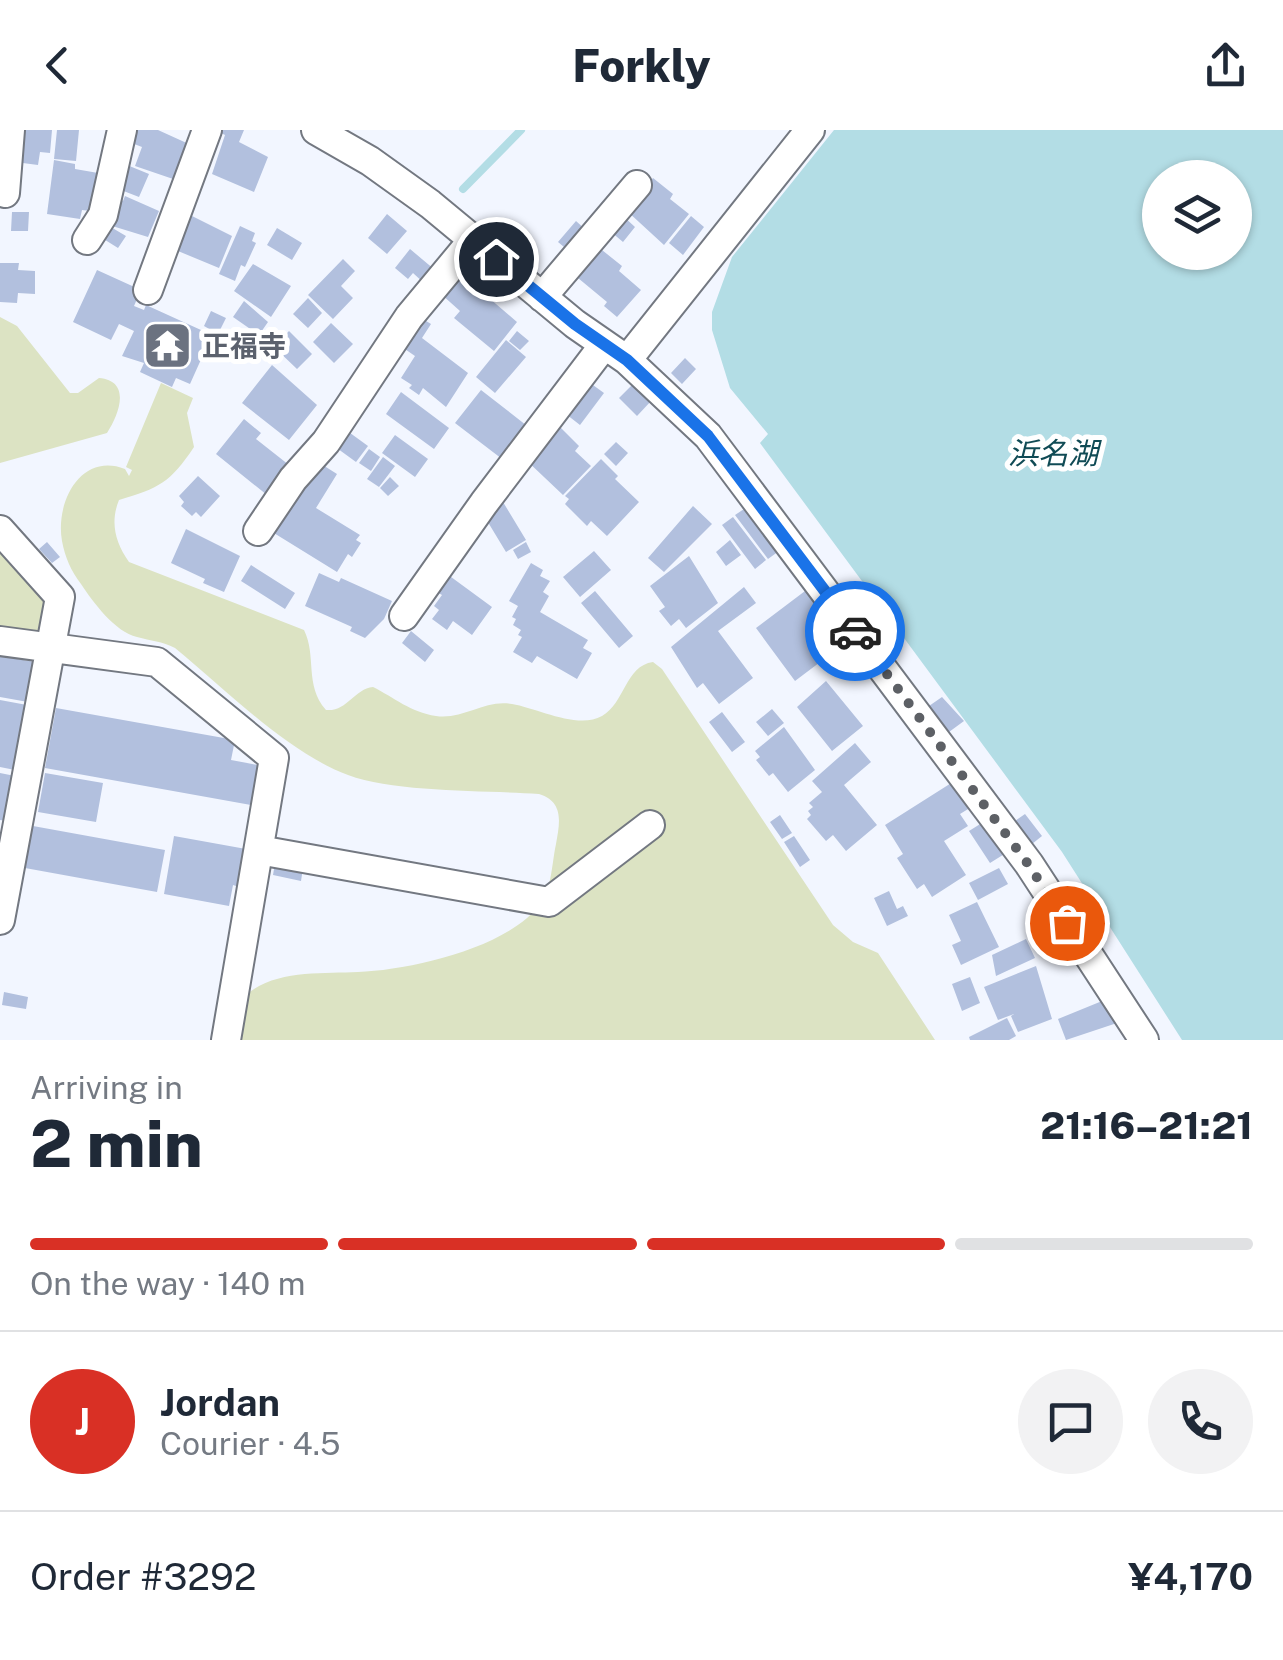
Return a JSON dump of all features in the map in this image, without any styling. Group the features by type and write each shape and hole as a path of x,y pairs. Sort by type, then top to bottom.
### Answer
{"street":[{"path":"5,193 10,130"},
{"path":"87,240 105,208 122,130"},
{"path":"148,290 207,130"},
{"path":"316,130 385,171 616,353 700,428 1028,864 1144,1040"},
{"path":"404,616 490,494 810,130"},
{"path":"542,297 637,186"},
{"path":"258,530 292,478 326,442 409,317 473,240"},
{"path":"0,530 60,597 0,920"},
{"path":"0,640 157,662 274,758 226,1040"},
{"path":"259,850 548,902 650,825"}],"green space":[{"path":"0,317 17,326 70,393 78,393 99,378 116,385 120,400 107,433 0,463"},
{"path":"161,383 193,398 187,413 194,447 178,469 162,482 119,500 115,532 129,562 304,630 315,691 326,710 340,708 373,687 410,708 436,716 502,703 570,719 592,720 610,710 636,670 653,662 662,669 833,925 853,942 878,953 935,1040 234,1040 242,999 267,982 297,975 379,970 430,961 483,944 526,919 547,890 559,821 553,802 539,794 390,785 325,765 280,736 175,648 129,634 105,615 69,564 62,541 63,511 74,484 84,474 109,466 125,469 129,476 132,470 126,467"},
{"path":"0,544 50,600 44,635 0,633"}],"water":[{"name":"浜名湖","path":"834,130 1283,130 1283,1040 1182,1040 1062,852 760,443 768,434 730,388 712,330 712,312 732,257"}],"building":[{"path":"15,130 52,130 50,153 40,152 38,165 15,162"},
{"path":"57,130 79,130 76,161 54,159"},
{"path":"132,130 158,130 191,145 176,180 135,166 142,147 129,142"},
{"path":"222,130 244,130 239,142 268,157 254,192 212,174 225,135"},
{"path":"54,160 75,164 75,169 104,174 99,212 82,210 80,219 47,214"},
{"path":"127,165 149,174 139,197 121,190"},
{"path":"653,178 689,214 664,245 627,211"},
{"path":"125,196 159,211 148,237 109,225"},
{"path":"12,212 29,212 28,231 11,231"},
{"path":"387,214 407,231 387,254 368,238"},
{"path":"190,215 232,236 219,268 178,251"},
{"path":"623,216 635,227 623,242 610,231"},
{"path":"691,216 704,227 683,255 669,243"},
{"path":"576,221 587,231 570,252 558,242"},
{"path":"109,226 126,236 118,248 102,238"},
{"path":"240,226 255,233 252,241 256,243 235,281 219,274"},
{"path":"277,228 302,243 292,260 267,245"},
{"path":"410,249 435,270 425,284 413,273 408,279 395,268"},
{"path":"602,250 622,266 619,271 641,290 617,317 604,306 607,302 578,278"},
{"path":"343,259 355,271 341,286 353,298 333,319 308,295"},
{"path":"470,259 487,273 475,286 517,322 494,351 454,318 460,311 441,294"},
{"path":"0,263 19,263 18,270 35,271 35,294 18,293 17,303 0,302"},
{"path":"253,264 291,286 271,317 234,291"},
{"path":"97,270 141,290 134,306 144,310 146,305 212,335 190,384 176,378 172,387 140,372 144,363 122,356 134,331 119,324 111,340 73,322"},
{"path":"308,298 322,313 308,328 293,314"},
{"path":"244,301 268,322 259,335 233,317"},
{"path":"211,311 226,318 218,334 204,326"},
{"path":"418,316 431,324 422,338 468,373 446,407 423,388 419,395 401,378 415,356 399,345"},
{"path":"331,323 353,344 334,363 313,342"},
{"path":"289,331 312,354 297,369 274,347"},
{"path":"517,331 529,341 520,350 509,341"},
{"path":"506,340 526,357 495,393 476,377"},
{"path":"685,358 696,369 682,384 671,373"},
{"path":"272,365 317,405 289,440 242,403"},
{"path":"586,380 604,393 580,425 562,411"},
{"path":"634,383 652,400 637,416 619,398"},
{"path":"481,390 531,429 506,462 455,423"},
{"path":"401,392 449,428 434,449 386,414"},
{"path":"244,419 261,433 256,439 289,465 272,499 216,454"},
{"path":"558,425 579,446 575,451 591,466 563,495 525,459"},
{"path":"346,430 368,446 356,462 334,446"},
{"path":"395,435 428,459 415,477 382,453"},
{"path":"616,442 628,453 616,466 604,454"},
{"path":"369,449 380,457 371,471 359,463"},
{"path":"383,457 395,466 379,487 367,479"},
{"path":"601,459 639,502 607,536 591,521 587,526 565,504 569,499 565,496"},
{"path":"318,462 337,474 316,508 360,535 356,540 361,543 352,557 348,554 337,572 269,530"},
{"path":"198,476 220,496 201,517 196,512 192,516 181,506 184,502 179,496"},
{"path":"390,477 399,486 388,496 380,488"},
{"path":"503,502 526,540 506,552 483,514"},
{"path":"693,506 712,524 664,572 648,558"},
{"path":"747,507 779,551 768,559 735,515"},
{"path":"733,517 766,560 755,569 722,525"},
{"path":"186,529 240,556 224,592 171,563"},
{"path":"730,540 741,555 726,566 716,552"},
{"path":"47,542 60,557 52,563 39,549"},
{"path":"526,542 531,552 518,559 513,550"},
{"path":"594,551 611,570 580,597 563,577"},
{"path":"689,556 718,603 686,628 679,619 671,626 659,611 665,607 650,586"},
{"path":"531,563 543,570 540,576 550,581 543,592 549,596 540,612 588,640 583,648 592,653 577,679 537,656 532,663 513,652 522,637 518,635 521,630 513,625 516,619 512,617 518,606 509,601"},
{"path":"251,565 295,593 285,609 241,581"},
{"path":"319,573 339,582 341,578 392,601 384,619 365,638 350,631 352,627 305,606"},
{"path":"447,574 492,607 472,635 453,621 447,630 432,619 439,610 434,606 442,595 435,591"},
{"path":"744,587 756,603 718,631 753,678 719,704 703,683 697,688 671,647"},
{"path":"809,588 848,641 795,681 756,628"},
{"path":"595,591 633,636 619,648 581,603"},
{"path":"411,631 434,650 425,662 402,643"},
{"path":"0,656 35,662 28,702 0,697"},
{"path":"855,659 862,668 850,677 843,668"},
{"path":"826,681 863,726 832,751 797,707"},
{"path":"942,697 964,721 949,732 929,706"},
{"path":"0,700 27,705 15,770 0,767"},
{"path":"56,708 235,740 231,760 258,765 251,805 45,768"},
{"path":"772,709 784,723 768,736 756,722"},
{"path":"722,712 745,742 732,752 709,722"},
{"path":"784,727 815,770 788,792 756,760 760,757 755,751"},
{"path":"855,743 871,762 844,785 877,825 846,851 833,835 826,841 807,819 813,807 809,803 822,792 812,781"},
{"path":"0,773 15,776 8,821 0,820"},
{"path":"45,773 103,783 96,822 38,812"},
{"path":"956,780 973,806 960,814 968,826 944,841 966,875 932,897 924,884 917,889 897,858 903,854 885,825"},
{"path":"1025,814 1042,836 1032,844 1015,821"},
{"path":"780,815 792,833 782,839 770,822"},
{"path":"985,821 1006,853 990,863 969,831"},
{"path":"33,826 165,850 157,892 25,868"},
{"path":"174,836 246,849 239,887 233,885 229,906 164,894"},
{"path":"794,836 810,860 800,867 784,842"},
{"path":"275,863 303,868 301,881 273,875"},
{"path":"999,868 1008,884 978,900 969,883"},
{"path":"889,891 897,909 903,906 908,916 887,926 874,898"},
{"path":"977,902 999,947 961,965 952,945 961,941 949,915"},
{"path":"1026,939 1035,958 996,976 992,955"},
{"path":"1036,966 1052,1019 1018,1032 1011,1016 1014,1014 998,1020 984,987"},
{"path":"970,977 980,1003 962,1011 952,984"},
{"path":"4,992 28,997 26,1009 2,1005"},
{"path":"1107,999 1117,1023 1066,1040 1058,1019"},
{"path":"1007,1018 1016,1036 1009,1040 970,1040 969,1037"}],"waterway":[{"path":"463,189 521,130"}],"way so far":[{"path":"855,631 1028,864 1067,923"}],"place":[{"name":"正福寺","path":"167,346"}],"route":[{"path":"496,259 575,324 627,360 708,436 855,631"}]}
